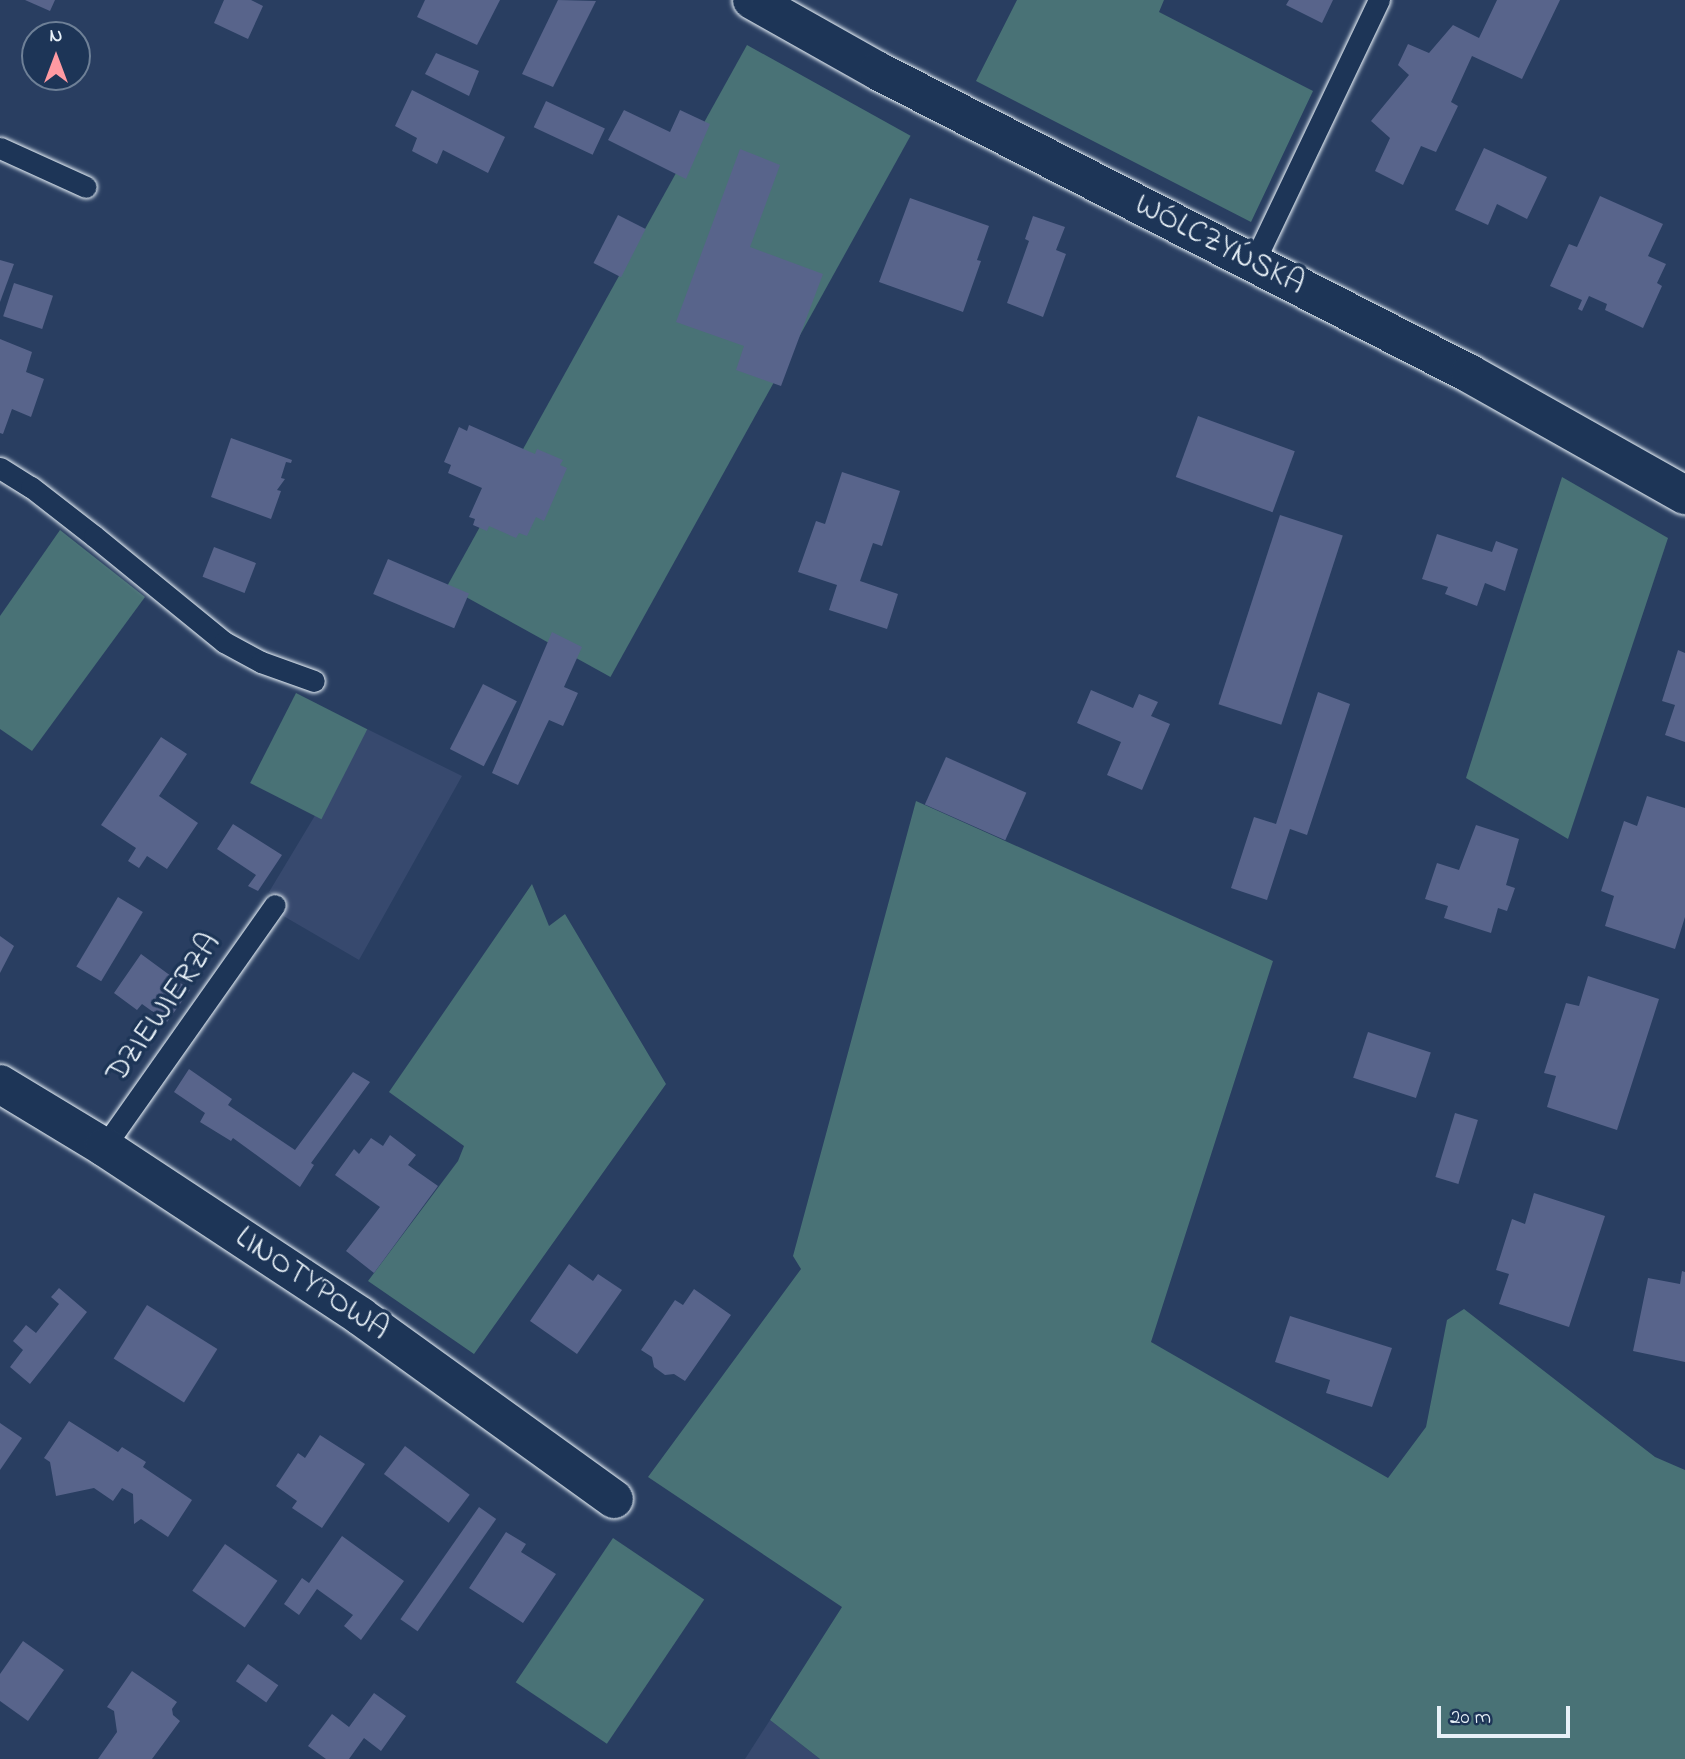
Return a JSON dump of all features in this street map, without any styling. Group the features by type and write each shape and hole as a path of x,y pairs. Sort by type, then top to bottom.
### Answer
{"street":[{"name":"WÓLCZYŃSKA","path":"752,0 878,71 1470,374 1685,495"},
{"name":"LINOTYPOWA","path":"0,1084 104,1147 360,1316 614,1499"}],"lane":[{"path":"1253,264 1379,0"},
{"path":"0,148 86,187"},
{"path":"0,468 73,519 224,642 261,662 314,681"},
{"name":"DZIEWIERZA","path":"104,1147 275,905"}],"shaded area":[{"path":"367,729 462,776 359,960 280,914 287,902 269,892"},
{"path":"770,1720 820,1759 745,1759"}],"green space":[{"path":"1017,0 1164,0 1159,12 1313,91 1251,222 976,81"},
{"path":"747,45 911,136 610,677 447,586"},
{"path":"1562,477 1668,538 1568,839 1466,778"},
{"path":"60,530 145,597 32,751 0,729 0,616"},
{"path":"296,693 367,729 321,819 250,783"},
{"path":"916,801 1273,961 1151,1342 1388,1478 1426,1427 1447,1320 1464,1309 1655,1457 1685,1470 1685,1759 820,1759 770,1720 842,1607 648,1477 801,1269 793,1256"},
{"path":"532,884 549,926 565,914 666,1084 474,1354 368,1281 458,1161 464,1146 389,1092"},
{"path":"613,1538 704,1600 607,1744 516,1682"}],"building":[{"path":"25,0 55,0 50,11"},
{"path":"224,0 251,0 263,6 248,39 214,23"},
{"path":"425,0 500,0 477,45 417,17"},
{"path":"558,0 596,1 553,87 522,74"},
{"path":"1289,0 1333,0 1322,23 1286,5"},
{"path":"1497,0 1560,0 1522,79 1472,56 1451,102 1458,106 1436,152 1421,146 1403,185 1375,171 1390,138 1371,121 1409,75 1398,65 1408,44 1429,53 1453,25 1479,38"},
{"path":"436,53 479,71 469,96 425,74"},
{"path":"412,90 505,137 488,173 443,150 437,164 412,151 417,138 395,126"},
{"path":"546,101 605,128 593,155 534,127"},
{"path":"624,110 670,132 680,110 710,124 686,179 608,140"},
{"path":"1484,148 1547,177 1527,219 1497,204 1488,225 1455,210"},
{"path":"740,149 780,165 750,247 823,274 781,386 736,370 744,346 676,322"},
{"path":"1600,196 1663,224 1648,256 1666,264 1657,283 1662,286 1643,328 1605,310 1607,304 1589,296 1582,311 1578,309 1582,300 1550,286 1569,244 1577,247"},
{"path":"910,198 989,226 977,260 981,261 963,312 879,282"},
{"path":"618,215 646,229 621,277 593,263"},
{"path":"1033,216 1065,227 1056,250 1066,254 1043,317 1007,303 1029,241 1025,239"},
{"path":"0,260 14,264 0,302"},
{"path":"14,283 53,296 42,329 3,316"},
{"path":"0,339 32,352 26,372 44,379 31,417 12,409 3,434 0,433"},
{"path":"1198,416 1295,451 1273,512 1176,477"},
{"path":"469,425 535,454 537,449 563,460 560,465 567,468 544,521 536,517 527,536 519,533 516,538 489,526 487,531 473,525 475,519 469,517 482,488 448,473 451,465 444,462 459,427 467,431"},
{"path":"231,438 292,460 291,463 286,462 281,478 285,479 277,490 281,491 271,519 211,497"},
{"path":"842,472 900,491 882,546 873,543 860,581 898,594 887,629 829,610 837,585 798,572 816,521 825,524"},
{"path":"1280,515 1343,535 1281,725 1219,704"},
{"path":"1437,534 1492,552 1496,541 1518,549 1505,591 1485,583 1477,606 1445,594 1448,587 1422,579"},
{"path":"214,547 256,563 245,593 203,577"},
{"path":"388,559 469,593 454,628 373,594"},
{"path":"552,632 582,647 564,687 578,693 563,726 549,720 518,785 492,773"},
{"path":"1678,650 1685,653 1685,742 1665,735 1675,705 1662,701"},
{"path":"483,684 517,701 484,766 450,749"},
{"path":"1091,690 1133,708 1139,694 1158,702 1151,716 1170,724 1142,790 1107,775 1121,742 1077,723"},
{"path":"1318,692 1350,704 1307,835 1290,829 1267,900 1231,888 1254,817 1276,824"},
{"path":"161,737 187,754 159,796 198,823 167,869 147,856 139,868 128,861 136,848 101,825"},
{"path":"946,757 1026,793 1005,840 925,805"},
{"path":"1647,796 1685,808 1685,917 1675,949 1605,926 1614,896 1601,891 1624,821 1637,826"},
{"path":"233,824 282,855 258,891 248,886 256,875 217,849"},
{"path":"1476,825 1519,839 1506,885 1515,888 1507,911 1498,908 1491,933 1444,918 1448,906 1425,899 1437,863 1459,870"},
{"path":"118,897 143,912 101,981 76,966"},
{"path":"0,936 14,946 0,973"},
{"path":"141,954 190,990 167,1022 142,1004 137,1010 114,993"},
{"path":"1588,976 1659,999 1617,1130 1547,1107 1556,1076 1544,1073 1566,1003 1579,1006"},
{"path":"1368,1032 1431,1052 1416,1098 1353,1078"},
{"path":"189,1069 232,1099 228,1105 295,1150 353,1072 370,1082 311,1163 314,1165 300,1187 233,1138 231,1141 200,1122 205,1113 174,1092"},
{"path":"1455,1113 1478,1120 1458,1184 1435,1177"},
{"path":"390,1135 416,1155 408,1165 438,1186 374,1273 346,1251 380,1207 335,1175 354,1149 359,1154 371,1138 383,1146"},
{"path":"1534,1193 1605,1216 1569,1327 1499,1304 1509,1274 1496,1270 1512,1219 1525,1224"},
{"path":"569,1264 593,1281 598,1274 622,1290 577,1354 530,1321"},
{"path":"1682,1271 1685,1272 1685,1362 1633,1351 1648,1278 1680,1284"},
{"path":"59,1288 87,1312 30,1384 10,1367 23,1350 13,1341 26,1325 36,1333 59,1304 51,1297"},
{"path":"694,1289 731,1315 685,1381 674,1374 665,1375 654,1367 652,1357 641,1350 675,1300 683,1305"},
{"path":"147,1305 217,1349 184,1402 114,1358"},
{"path":"1290,1316 1392,1348 1372,1407 1326,1393 1330,1380 1275,1362"},
{"path":"69,1421 118,1452 122,1447 146,1462 143,1467 192,1500 168,1537 141,1519 134,1524 133,1494 122,1488 113,1501 94,1488 56,1496 50,1462 44,1458"},
{"path":"0,1423 22,1438 0,1470"},
{"path":"320,1435 365,1464 322,1528 292,1508 297,1501 276,1486 298,1453 305,1458"},
{"path":"405,1446 470,1495 449,1523 384,1474"},
{"path":"479,1507 496,1519 418,1631 400,1619"},
{"path":"506,1532 526,1544 521,1552 556,1574 523,1623 469,1588"},
{"path":"342,1536 404,1581 361,1640 344,1626 353,1615 317,1589 299,1615 284,1604 302,1578 309,1583"},
{"path":"225,1544 277,1581 245,1627 192,1591"},
{"path":"23,1641 64,1670 28,1721 0,1701 0,1674"},
{"path":"248,1664 278,1685 266,1702 236,1681"},
{"path":"132,1671 177,1702 172,1709 173,1715 180,1721 152,1759 98,1759 117,1732 114,1711 107,1707"},
{"path":"374,1693 406,1716 381,1751 364,1738 349,1759 326,1759 308,1746 332,1714 349,1727"}]}
